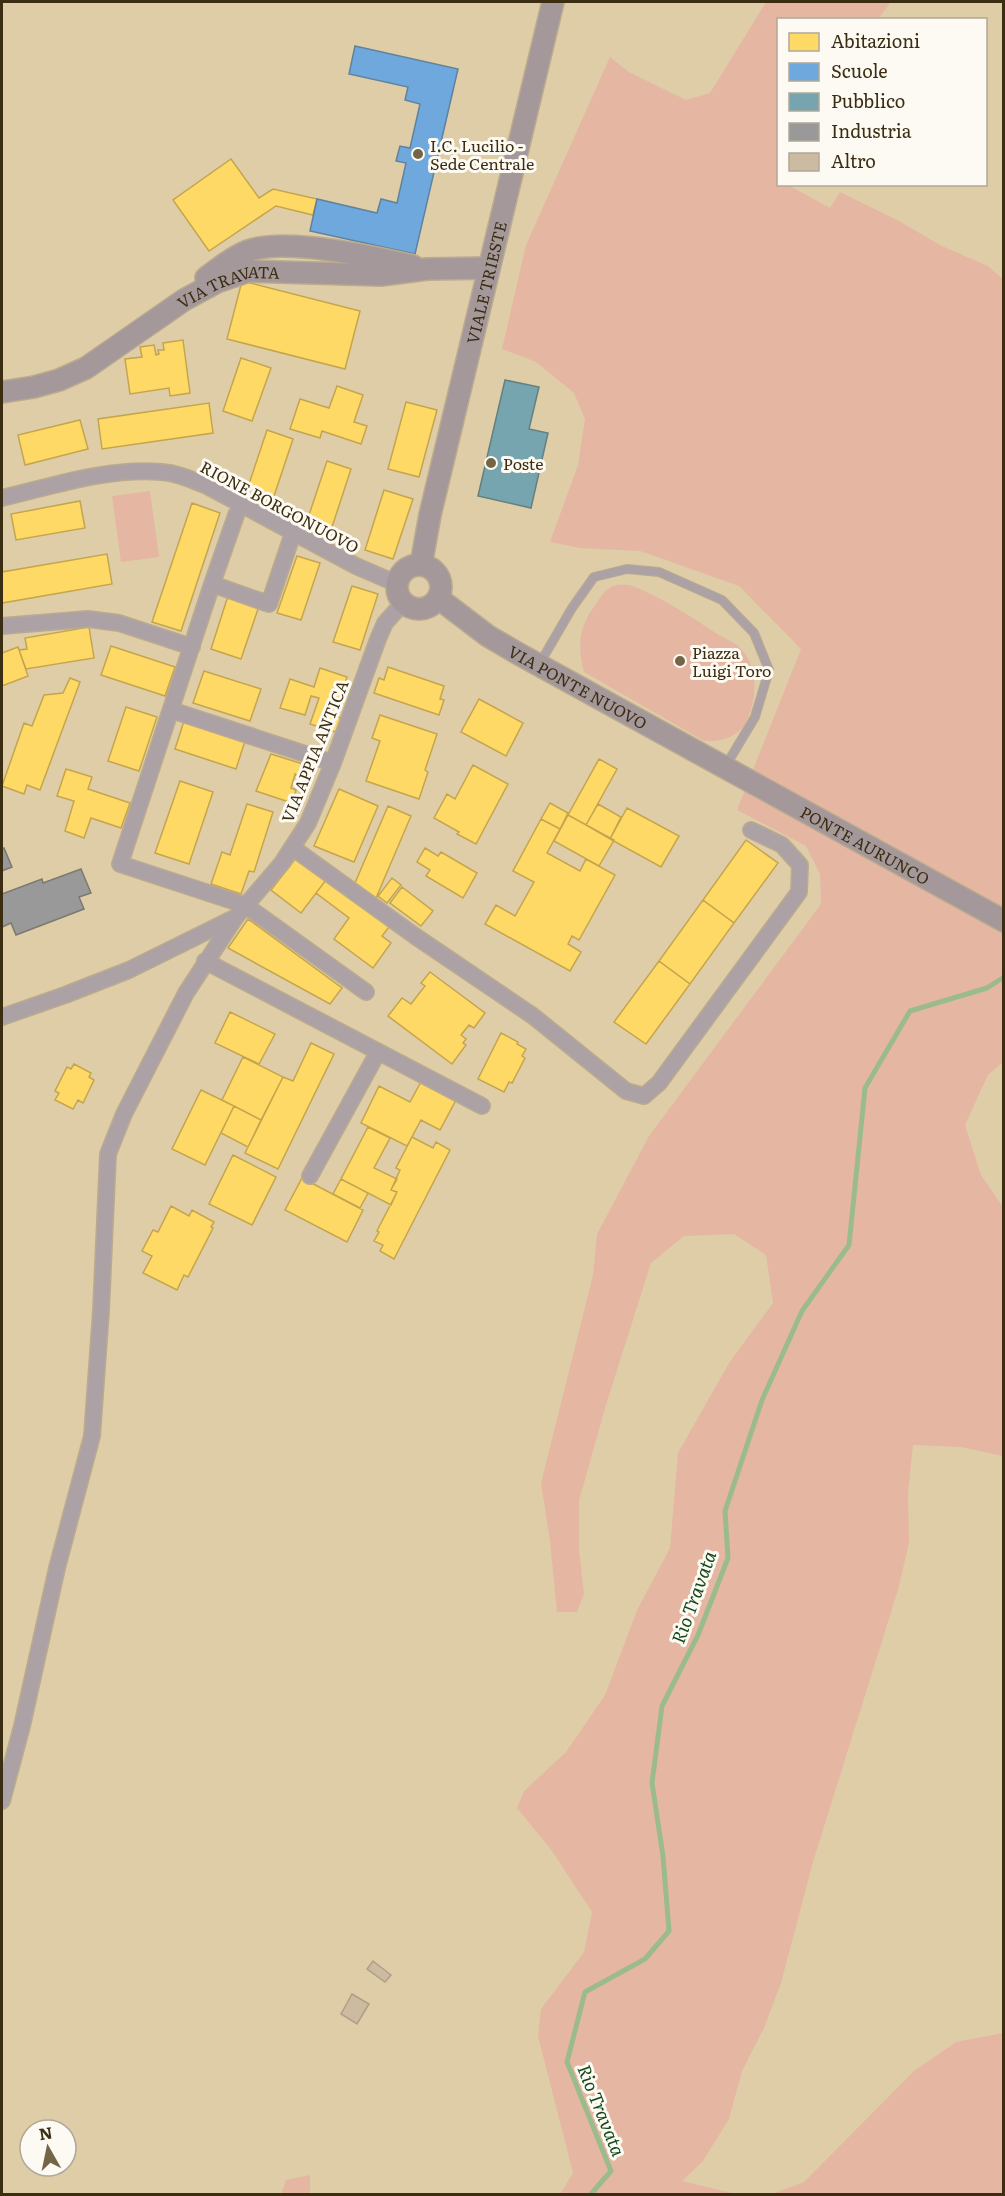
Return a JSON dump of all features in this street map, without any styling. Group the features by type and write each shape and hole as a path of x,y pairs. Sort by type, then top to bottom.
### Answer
{"street":[{"name":"VIALE TRIESTE","path":"421,565 430,515 553,2"},
{"name":"VIA TRAVATA","path":"2,392 59,380 86,368 184,300 198,283 237,256 265,246 297,247 378,258 427,269 489,268"},
{"name":"RIONE BORGONUOVO","path":"2,498 113,474 164,472 207,486 356,566 397,582"},
{"path":"240,504 120,864 245,905 366,992"},
{"path":"212,584 269,604 293,532"},
{"path":"414,565 421,565 434,571 441,584 438,598 434,603 422,609 415,609 399,597 397,582 403,571 414,565"},
{"name":"VIA PONTE NUOVO","path":"438,598 488,636 725,768"},
{"name":"VIA APPIA ANTICA","path":"2,1801 22,1726 57,1568 92,1436 101,1311 108,1154 124,1114 186,993 205,961 245,905 293,848 308,823 333,763 378,639 385,623 404,603"},
{"path":"2,626 98,620 119,623 192,647"},
{"path":"171,710 333,763"},
{"name":"PONTE AURUNCO","path":"725,768 1004,921"},
{"path":"293,848 415,936 532,1016 627,1091 644,1096 659,1083 799,892 800,866 782,845 751,830"},
{"path":"2,1017 129,969 235,918"},
{"path":"205,961 482,1106"},
{"path":"310,1176 378,1052"}],"lane":[{"path":"539,665 572,608 594,577 627,569 659,572 722,600 754,633 769,670 755,717 725,768"}],"shaded area":[{"path":"766,2 891,2 879,18 777,18 777,186 792,186 830,208 840,192 897,220 942,246 988,266 1003,279 1004,1061 988,1075 965,1125 981,1175 1003,1207 1003,1456 961,1447 913,1445 908,1493 909,1543 898,1590 813,1862 781,1983 764,2028 742,2071 729,2119 703,2161 682,2181 732,2193 760,2194 560,2194 573,2173 538,2036 541,2009 584,1952 592,1912 552,1851 517,1808 524,1791 566,1752 605,1695 638,1608 670,1548 678,1453 729,1363 773,1303 766,1255 734,1234 684,1236 651,1263 605,1408 579,1501 579,1549 584,1594 577,1612 557,1612 541,1483 593,1275 597,1234 649,1136 821,904 820,874 806,846 737,810 801,649 739,586 640,551 580,548 550,542 578,465 585,419 574,393 536,362 502,349 526,245 610,57 629,72 686,100 710,93"},
{"path":"150,491 159,557 121,562 112,496"},
{"path":"615,585 630,585 665,601 734,643 748,658 754,675 753,702 744,726 735,734 717,741 704,741 584,672 580,645 583,629 590,613 609,589"},
{"path":"1003,2033 1003,2194 771,2194 804,2182 914,2071 956,2042"},
{"path":"310,2175 310,2194 281,2194 286,2180"}],"building: Abitazioni":[{"path":"231,159 259,198 273,189 317,199 313,215 276,206 209,251 173,200"},
{"path":"242,281 360,311 345,369 227,339"},
{"path":"183,340 190,393 170,396 169,388 130,394 125,359 142,357 140,347 154,345 156,355 159,354 158,350 164,350 163,343"},
{"path":"241,358 271,368 252,421 223,411"},
{"path":"337,386 363,395 354,422 367,426 361,444 322,431 320,438 290,429 300,399 329,408"},
{"path":"406,402 437,410 419,477 388,469"},
{"path":"209,403 213,433 102,449 98,419"},
{"path":"80,420 88,449 25,465 18,435"},
{"path":"267,430 293,439 274,496 248,487"},
{"path":"327,461 351,469 332,527 308,518"},
{"path":"384,490 413,499 393,559 365,550"},
{"path":"80,501 85,528 16,540 11,514"},
{"path":"192,503 220,513 181,631 152,622"},
{"path":"107,554 112,584 2,603 2,572"},
{"path":"297,556 320,563 301,620 277,613"},
{"path":"352,586 378,594 360,650 333,642"},
{"path":"228,596 259,606 241,659 211,649"},
{"path":"89,627 94,658 26,669 19,650 27,649 25,638"},
{"path":"111,646 175,667 165,696 101,675"},
{"path":"18,647 28,676 2,686 2,653"},
{"path":"388,667 444,686 440,699 444,700 439,715 374,693 379,678 384,680"},
{"path":"320,668 347,677 334,716 341,718 336,732 310,724 319,698 311,696 305,715 280,708 290,679 314,687"},
{"path":"204,671 261,689 250,721 193,703"},
{"path":"70,678 80,682 40,790 27,785 24,794 2,786 24,723 32,726 44,695 63,693"},
{"path":"479,699 523,723 506,756 461,732"},
{"path":"126,707 157,717 139,771 108,761"},
{"path":"380,715 437,734 425,770 428,772 419,799 366,781 380,741 372,738"},
{"path":"184,721 245,741 236,769 175,749"},
{"path":"271,754 306,765 302,777 295,774 291,788 296,790 292,803 256,791"},
{"path":"599,759 617,769 586,825 568,815"},
{"path":"473,765 508,784 476,844 434,818 447,794 455,799"},
{"path":"66,769 92,777 88,789 130,803 121,828 91,818 84,838 65,831 74,801 57,796"},
{"path":"180,781 213,792 189,864 155,853"},
{"path":"339,789 378,806 354,862 314,846"},
{"path":"550,803 568,813 560,829 541,819"},
{"path":"247,804 273,812 254,872 249,871 241,894 211,884 222,852 230,855"},
{"path":"598,804 621,817 610,839 586,825"},
{"path":"388,806 411,816 376,898 355,883"},
{"path":"627,808 679,836 661,867 610,839"},
{"path":"568,815 614,840 599,866 554,841"},
{"path":"541,819 560,829 547,853 580,871 586,859 615,875 579,940 572,936 568,944 581,952 570,971 485,924 496,905 515,916 534,882 513,871"},
{"path":"746,840 778,863 734,923 703,900"},
{"path":"425,848 438,856 441,852 477,873 463,898 426,876 430,870 417,862"},
{"path":"296,858 326,880 301,913 271,890"},
{"path":"392,878 401,885 387,903 378,896"},
{"path":"326,880 389,927 382,936 391,943 373,968 334,939 349,918 316,893"},
{"path":"402,887 433,911 421,926 390,903"},
{"path":"703,900 734,923 690,984 659,961"},
{"path":"248,919 342,988 330,1004 228,948"},
{"path":"659,961 690,984 646,1044 614,1022"},
{"path":"430,972 485,1013 474,1028 469,1025 461,1035 466,1039 463,1043 466,1045 452,1064 388,1016 402,998 411,1004 425,986 421,983"},
{"path":"230,1012 275,1034 259,1064 215,1043"},
{"path":"501,1033 526,1049 522,1056 525,1058 512,1083 509,1082 504,1092 478,1079"},
{"path":"311,1043 334,1054 278,1169 245,1153 283,1077 293,1081"},
{"path":"243,1057 283,1077 261,1120 222,1100"},
{"path":"74,1064 91,1073 89,1077 94,1080 83,1103 78,1100 73,1109 55,1100 59,1093 55,1091 67,1067 71,1069"},
{"path":"422,1080 457,1098 440,1130 421,1120 407,1146 361,1123 379,1086 410,1102"},
{"path":"201,1090 234,1106 205,1165 172,1149"},
{"path":"234,1106 261,1120 248,1147 221,1133"},
{"path":"368,1127 390,1138 374,1168 397,1179 391,1190 397,1192 391,1205 341,1179"},
{"path":"412,1137 433,1148 436,1142 450,1150 394,1259 380,1251 383,1245 374,1241 397,1192 391,1190 400,1170 396,1168"},
{"path":"233,1155 276,1177 252,1225 209,1204"},
{"path":"302,1178 363,1210 347,1242 285,1210"},
{"path":"341,1179 368,1193 360,1208 333,1194"},
{"path":"171,1206 189,1216 192,1210 214,1222 188,1277 184,1275 177,1290 143,1273 152,1256 142,1251 153,1230 158,1232"}],"building: Scuole":[{"name":"I.C. Lucilio - Sede Centrale","path":"355,46 458,69 415,254 310,231 317,199 377,213 381,199 397,203 406,163 396,161 400,146 410,148 420,104 405,100 408,87 349,74"}],"building: Pubblico":[{"path":"505,380 539,387 529,429 548,433 531,508 478,496"}],"building: Industria":[{"path":"4,848 12,867 2,871 2,849"},
{"path":"81,869 91,893 79,897 84,909 16,935 11,923 2,927 2,894 42,879 43,883"}],"building: Altro":[{"path":"373,1961 391,1975 385,1982 367,1969"},
{"path":"352,1994 369,2004 357,2024 341,2014"}],"waterway":[{"name":"Rio Travata","path":"591,2194 611,2171 567,2062 585,1992 645,1959 669,1931 663,1856 652,1783 662,1706 698,1635 728,1558 725,1511 762,1400 802,1311 849,1245 865,1088 910,1011 987,988 1004,977"}],"place":[{"name":"I.C. Lucilio - Sede Centrale","path":"418,154"},
{"name":"Poste","path":"491,463"},
{"name":"Piazza Luigi Toro","path":"680,661"}]}
